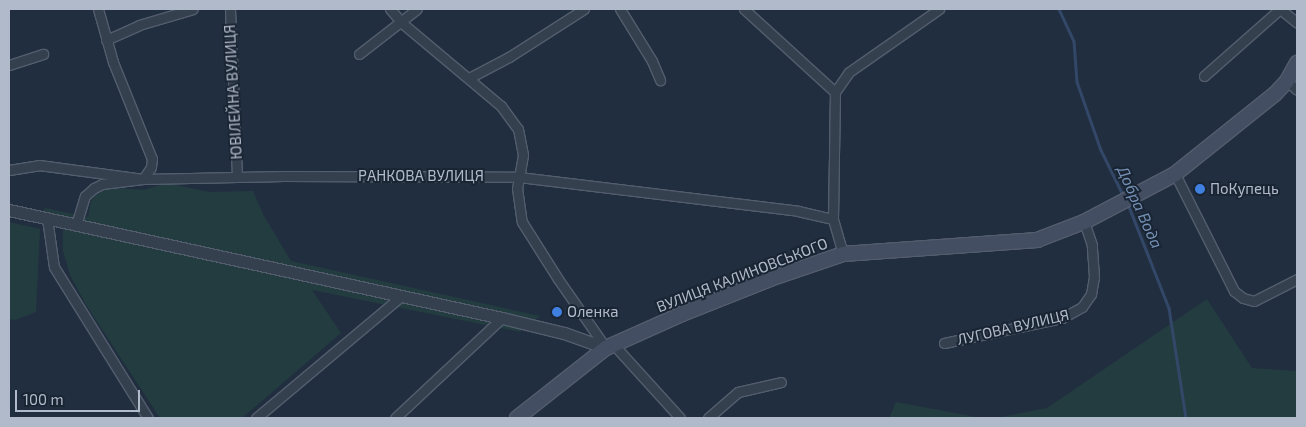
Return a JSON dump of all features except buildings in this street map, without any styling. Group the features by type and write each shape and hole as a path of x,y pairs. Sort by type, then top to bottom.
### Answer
{"main road":[{"name":"ВУЛИЦЯ КАЛИНОВСЬКОГО","path":"517,418 610,346 744,290 843,254 1037,240 1084,222 1175,174 1275,94 1292,86 1297,63"}],"street":[{"path":"76,225 85,196 94,188 102,184 144,178 151,167 152,159 106,40 98,9"},
{"path":"106,40 139,24 193,9"},
{"name":"ЮВІЛЕЙНА ВУЛИЦЯ","path":"230,9 237,176"},
{"path":"390,9 402,23 501,106 518,130 523,155 517,188 522,222 558,279 610,346 680,418"},
{"path":"359,54 402,23 417,9"},
{"path":"469,78 509,57 584,9"},
{"path":"620,9 652,61 660,80"},
{"path":"744,9 835,92"},
{"path":"843,254 833,219 835,92 849,72 939,9"},
{"path":"1204,76 1280,9 1297,23"},
{"path":"9,65 43,54"},
{"name":"РАНКОВА ВУЛИЦЯ","path":"9,170 39,165 144,178 237,176 519,177 798,211 833,219"},
{"path":"1175,174 1234,291 1243,298 1254,301 1297,278"},
{"path":"9,210 502,318 610,346"},
{"path":"47,218 54,267 148,418"},
{"name":"ЛУГОВА ВУЛИЦЯ","path":"944,343 1062,318 1082,307 1091,294 1094,277 1092,244 1084,222"},
{"path":"256,418 400,296"},
{"path":"395,418 502,318"},
{"path":"708,418 738,392 781,382"}],"green space":[{"path":"166,183 209,192 253,191 264,216 291,261 540,316 520,332 312,290 341,333 242,418 160,418 86,305 70,275 63,251 63,224 41,213 45,208 88,217 91,201 101,189 108,187 144,190"},
{"path":"9,222 40,229 36,312 15,320 9,319"},
{"path":"1207,299 1252,368 1297,371 1297,418 996,418 1047,408"},
{"path":"896,402 982,418 889,418"}],"waterway":[{"name":"Добра Вода","path":"1059,9 1074,41 1077,82 1101,150 1124,197"},
{"name":"Добра Вода","path":"1128,204 1169,308 1186,418"}],"place":[{"name":"ПоКупець","path":"1200,189"},
{"name":"Оленка","path":"557,312"}]}
